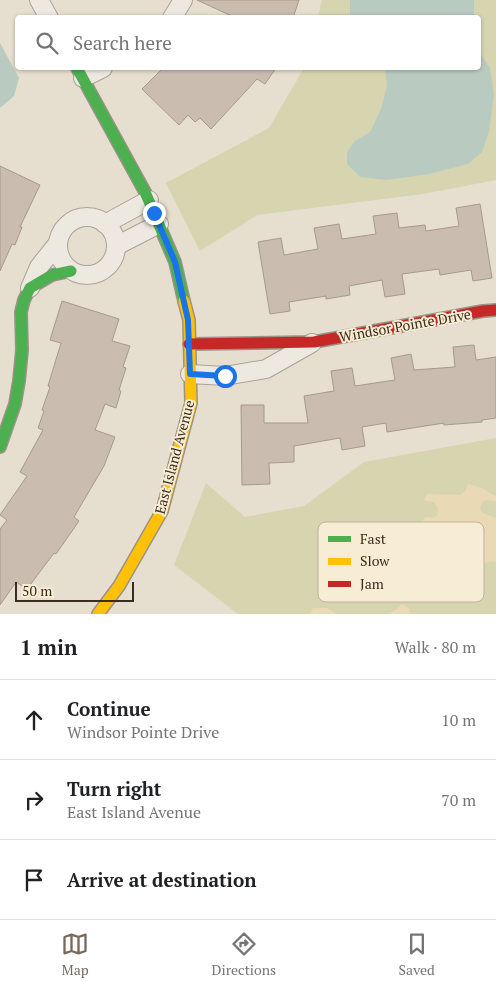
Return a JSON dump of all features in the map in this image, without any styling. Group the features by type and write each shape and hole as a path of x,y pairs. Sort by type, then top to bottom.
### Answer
{"street":[{"path":"39,0 47,15"},
{"path":"174,15 183,0"},
{"path":"80,73 94,70"},
{"name":"East Island Avenue","path":"80,73 149,200 175,262 188,320 191,403 162,511 119,586 98,614"},
{"path":"105,224 149,200"},
{"path":"84,217 94,218 105,224 112,231 116,246 114,256 109,265 99,273 90,276 71,271 64,265 58,253 58,243 62,230 69,223 84,217"},
{"path":"116,246 159,224"},
{"path":"0,447 8,426 19,381 24,300 39,267 58,243"},
{"path":"30,288 52,275 71,271"},
{"name":"Windsor Pointe Drive","path":"189,344 314,342 496,310"},
{"name":"Windsor Pointe Drive","path":"190,374 225,376 266,369 314,342"}],"green space":[{"path":"322,0 496,0 496,180 423,194 257,215 200,251 166,183 269,128 303,70 481,70 481,15 318,15"},
{"path":"496,438 496,614 238,614 174,565 206,483 245,517 304,506 364,462"}],"sand":[{"path":"468,484 482,488 496,496 496,501 483,501 480,509 483,513 496,518 496,562 484,563 484,522 422,522 426,517 433,518 437,516 438,508 434,502 424,499 427,494 461,495"},
{"path":"402,604 409,608 410,614 389,614 397,609"},
{"path":"313,608 327,608 336,614 310,614"}],"shaded area":[{"path":"350,0 474,0 474,15 350,15"},
{"path":"0,43 19,78 14,96 0,108"},
{"path":"481,54 490,68 494,95 489,132 482,152 468,164 429,174 387,180 360,177 347,164 347,152 355,141 370,132 381,109 387,86 385,70 481,70"}],"building":[{"path":"197,0 299,0 294,15 230,15"},
{"path":"161,70 275,70 265,84 257,79 211,129 200,118 195,122 188,115 179,125 142,89"},
{"path":"0,166 40,185 20,227 22,227 15,245 12,244 0,271"},
{"path":"480,204 492,278 473,281 471,270 440,275 439,269 402,274 405,294 385,297 382,280 349,286 350,295 326,299 326,296 289,302 290,311 270,314 258,242 281,238 284,255 318,249 314,228 339,224 342,239 376,234 373,216 397,213 399,228 425,225 426,231 459,226 456,208"},
{"path":"62,301 119,319 112,341 130,346 123,367 126,368 116,408 105,404 95,430 115,437 104,466 74,517 79,521 56,554 54,553 27,589 16,582 0,605 0,529 7,520 0,515 27,476 20,472 43,430 38,428 61,343 50,340"},
{"path":"474,345 476,360 496,357 496,418 482,420 482,422 444,425 444,423 387,432 386,423 362,427 365,446 342,450 340,438 294,446 294,462 269,463 270,484 242,485 241,405 264,405 264,423 308,423 304,396 334,391 331,371 352,368 355,386 395,380 391,358 411,354 414,370 455,367 453,347"}],"traffic: fast":[{"path":"78,70 145,192 175,262 184,301"},
{"path":"0,447 15,404 19,381 22,350 21,312 24,300 30,288 52,275 71,271"}],"traffic: slow":[{"path":"98,614 119,586 162,511 191,403 189,320 184,301"}],"traffic: jam":[{"path":"189,344 314,342 496,310"}],"route":[{"path":"154,213 175,262 188,320 190,374 225,376"}]}
